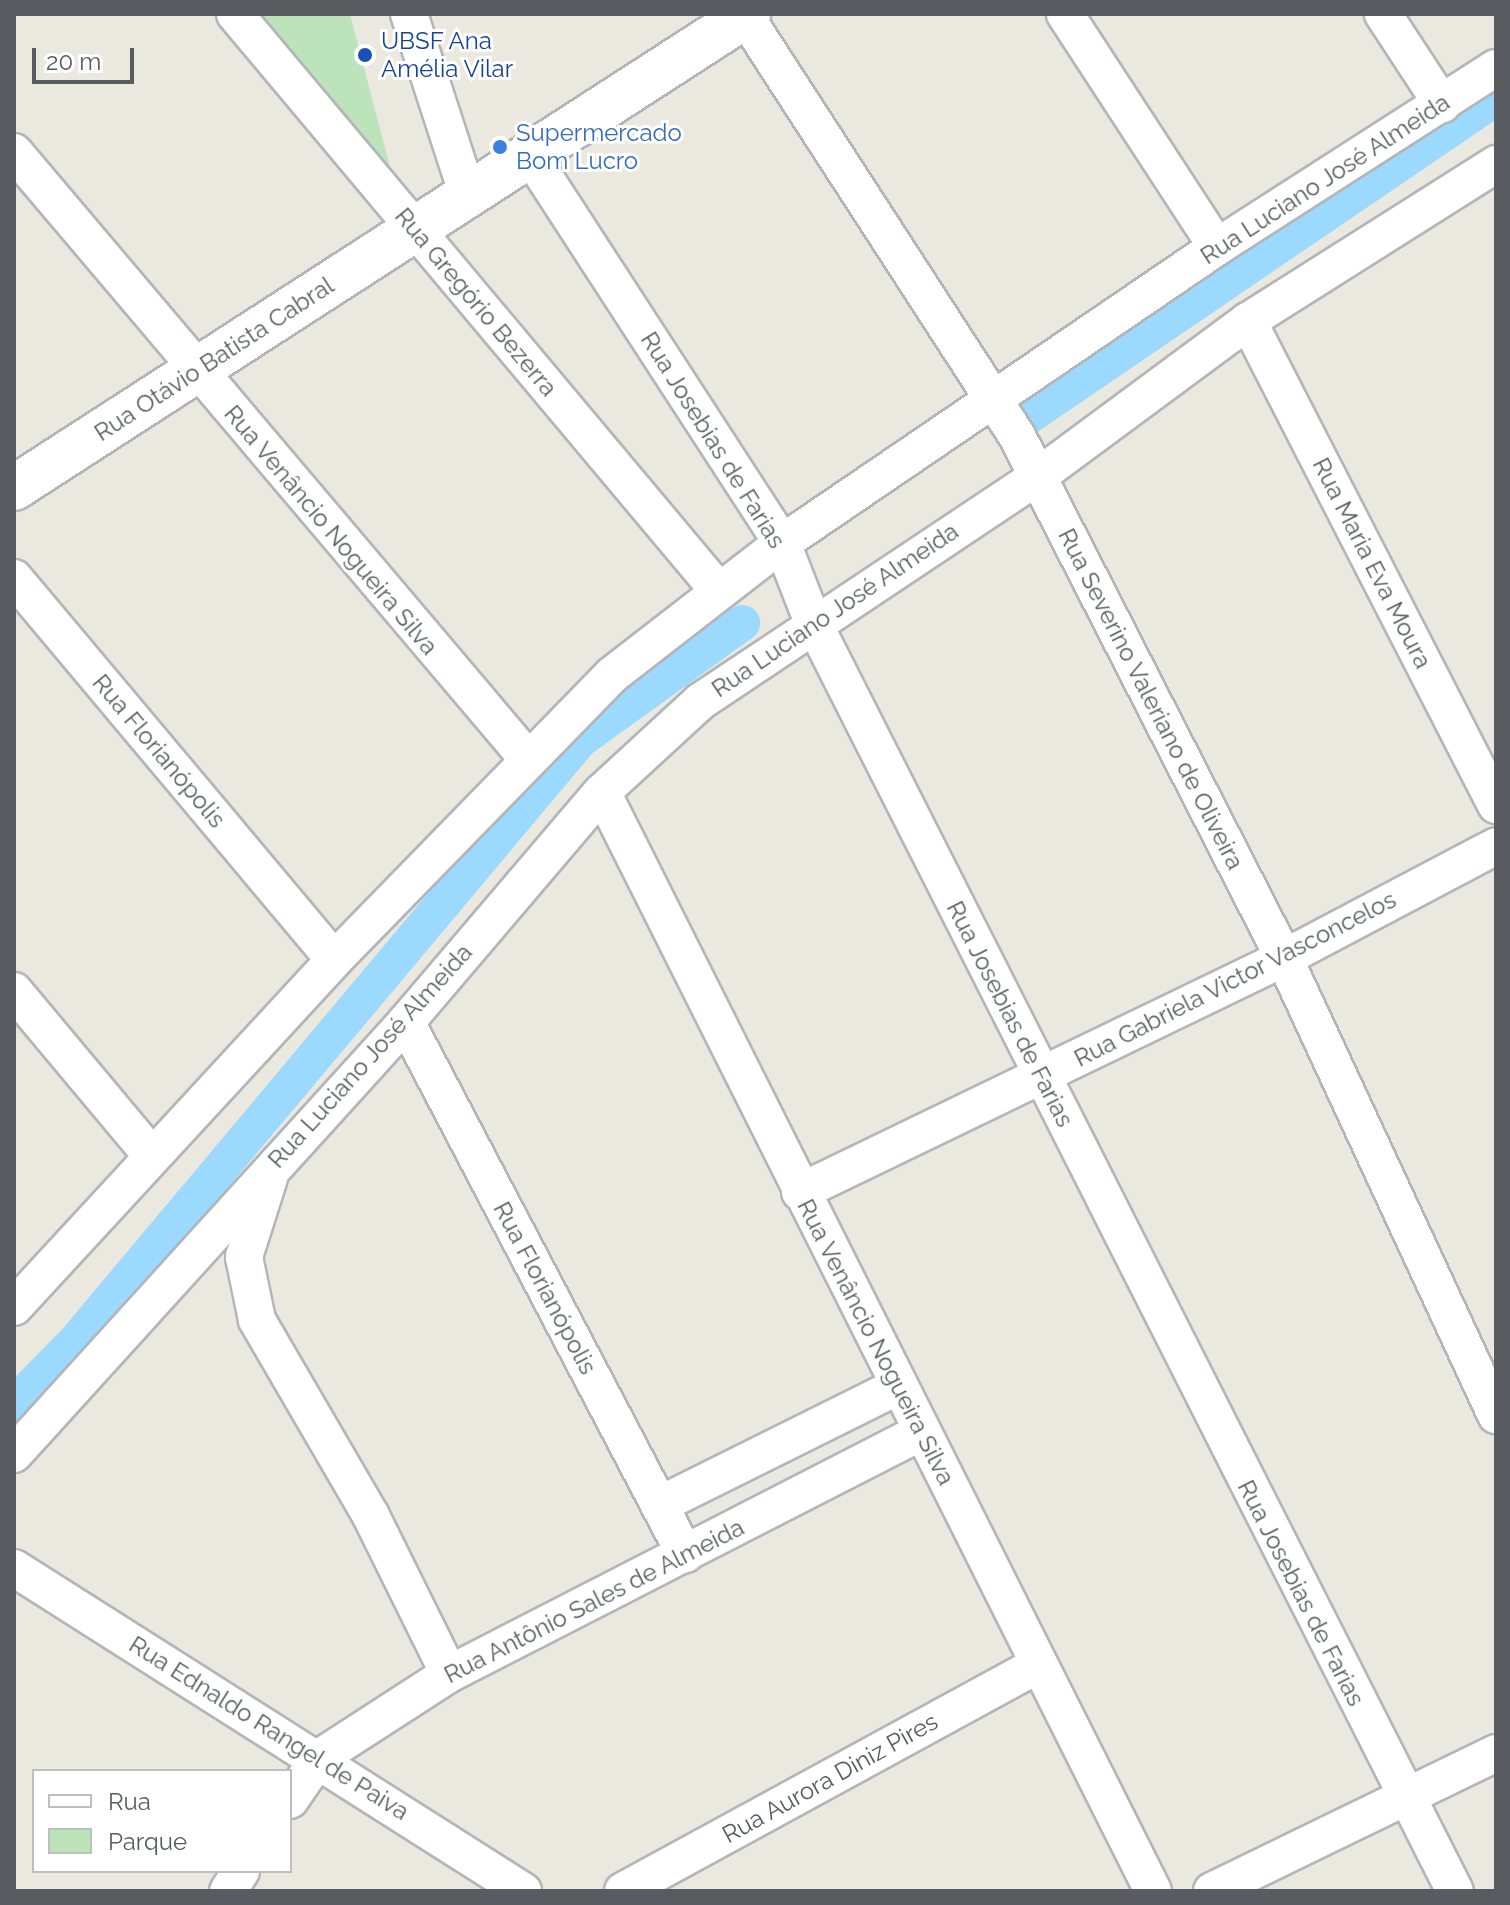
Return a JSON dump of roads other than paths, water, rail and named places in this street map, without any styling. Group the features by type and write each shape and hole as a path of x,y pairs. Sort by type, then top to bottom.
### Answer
{"street":[{"name":"Rua Gregório Bezerra","path":"235,14 718,590"},
{"path":"409,14 468,196"},
{"path":"1065,14 1217,247"},
{"path":"1383,14 1442,104"},
{"name":"Rua Otávio Batista Cabral","path":"14,488 414,229 532,158 747,15"},
{"name":"Rua Severino Valeriano de Oliveira","path":"747,15 995,400 1037,477 1284,958 1496,1415"},
{"name":"Rua Luciano José Almeida","path":"14,1307 334,960 527,758 612,675 782,543 1217,247 1496,68"},
{"name":"Rua Venâncio Nogueira Silva","path":"14,152 527,758"},
{"name":"Rua Josebias de Farias","path":"532,158 782,543 812,620 1403,1794 1455,1891"},
{"name":"Rua Luciano José Almeida","path":"14,1454 275,1162 406,1022 602,792 701,701 812,620 1037,477 1248,321 1492,178"},
{"name":"Rua Maria Eva Moura","path":"1248,321 1496,805"},
{"name":"Rua Florianópolis","path":"14,578 334,960"},
{"name":"Rua Venâncio Nogueira Silva","path":"602,792 897,1387 1153,1891"},
{"name":"Rua Gabriela Victor Vasconcelos","path":"800,1192 1284,958 1496,846"},
{"path":"14,991 151,1155"},
{"name":"Rua Florianópolis","path":"406,1022 685,1554"},
{"path":"275,1162 244,1257 257,1320 370,1514 449,1674"},
{"path":"659,1505 897,1387"},
{"name":"Rua Antônio Sales de Almeida","path":"292,1797 319,1758 449,1674 921,1432"},
{"name":"Rua Ednaldo Rangel de Paiva","path":"14,1568 319,1758 523,1891"},
{"name":"Rua Aurora Diniz Pires","path":"623,1891 1037,1665"},
{"path":"1212,1891 1403,1794 1496,1753"},
{"path":"228,1891 240,1873"}],"waterway":[{"path":"1017,424 1496,98"},
{"path":"14,1404 75,1342 580,740 742,623"}],"place":[{"name":"UBSF Ana Amélia Vilar","path":"365,55"},
{"name":"Supermercado Bom Lucro","path":"500,147"}]}
